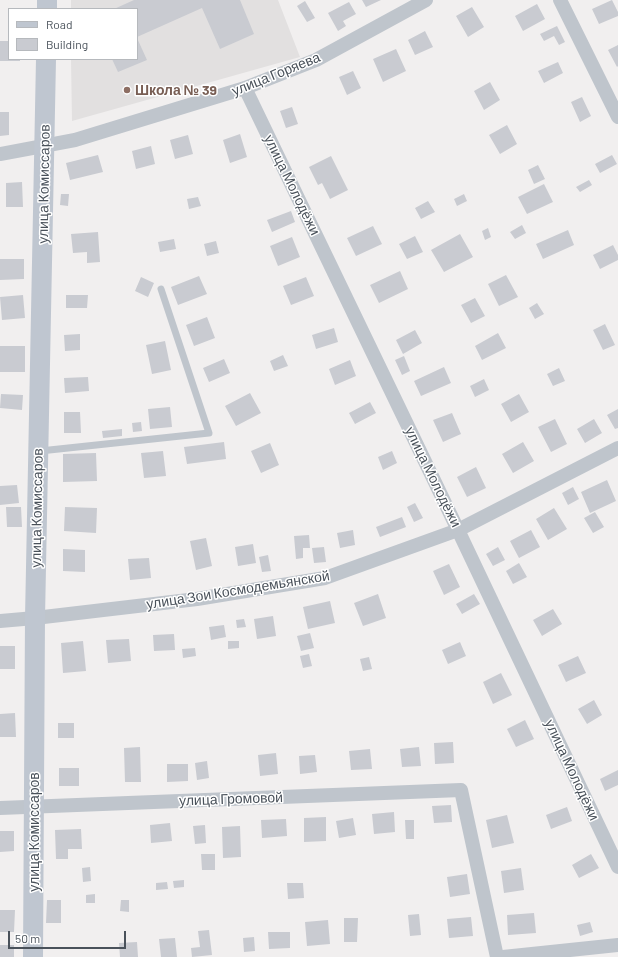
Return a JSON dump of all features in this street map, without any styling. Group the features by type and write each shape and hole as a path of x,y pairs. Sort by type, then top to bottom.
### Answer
{"main road":[{"name":"улица Комиссаров","path":"33,957 35,618 46,60"}],"street":[{"name":"улица Горяева","path":"0,154 75,140 245,88 316,60 426,0"},
{"path":"560,0 618,118"},
{"name":"улица Молодёжи","path":"245,88 458,530 618,867"},
{"name":"улица Зои Космодемьянской","path":"0,621 197,599 325,578 458,530 618,448"},
{"name":"улица Громовой","path":"0,808 461,790 497,957"},
{"path":"503,957 618,945"}],"lane":[{"path":"38,451 209,432 161,289"}],"shaded area":[{"name":"Школа № 39","path":"71,0 278,0 300,57 72,121 71,60 138,60 138,8 71,8"}],"building":[{"path":"134,0 240,0 254,34 220,49 202,8 138,37 138,8 116,8"},
{"path":"362,0 381,0 366,7"},
{"path":"612,0 618,12 618,16 599,24 592,9"},
{"path":"305,1 315,18 307,22 297,6"},
{"path":"349,2 356,14 343,21 346,26 338,31 328,13"},
{"path":"537,4 545,19 523,31 515,16"},
{"path":"472,7 484,27 468,37 456,16"},
{"path":"557,26 565,42 559,45 554,36 544,41 540,34"},
{"path":"425,31 433,47 415,55 408,40"},
{"path":"138,40 147,60 118,72 112,60 138,60"},
{"path":"0,41 8,41 8,60 20,61 0,61"},
{"path":"618,45 618,66 617,67 608,50"},
{"path":"396,49 406,71 383,82 373,59"},
{"path":"558,62 563,73 544,83 538,71"},
{"path":"353,71 361,88 347,95 339,77"},
{"path":"490,82 500,100 484,110 474,91"},
{"path":"582,97 591,116 580,122 571,102"},
{"path":"292,107 298,124 286,128 280,111"},
{"path":"0,112 9,112 9,135 0,136"},
{"path":"507,125 517,144 500,154 489,135"},
{"path":"240,134 247,157 230,163 223,140"},
{"path":"188,135 193,154 175,159 170,140"},
{"path":"151,146 155,164 136,169 132,151"},
{"path":"98,155 103,172 70,180 66,163"},
{"path":"612,155 617,164 600,173 595,164"},
{"path":"331,156 348,190 330,199 322,183 318,185 309,167"},
{"path":"538,165 545,179 534,184 528,170"},
{"path":"589,180 592,185 580,192 576,187"},
{"path":"22,182 23,207 6,207 6,183"},
{"path":"544,184 553,202 527,214 518,197"},
{"path":"61,194 69,194 68,206 60,205"},
{"path":"464,194 467,201 457,206 454,199"},
{"path":"198,197 201,206 189,209 187,199"},
{"path":"428,201 435,212 421,219 415,208"},
{"path":"291,211 295,222 272,232 267,220"},
{"path":"522,225 526,233 515,239 510,232"},
{"path":"373,226 382,244 356,256 347,238"},
{"path":"488,228 491,237 485,240 482,231"},
{"path":"568,230 574,245 543,259 536,244"},
{"path":"98,232 100,262 87,263 87,252 73,253 71,234"},
{"path":"460,234 473,257 444,272 431,250"},
{"path":"415,236 423,252 407,259 399,244"},
{"path":"292,237 300,257 278,266 270,246"},
{"path":"174,239 176,249 160,252 158,242"},
{"path":"216,241 219,253 207,256 204,244"},
{"path":"613,245 618,255 618,260 600,269 593,255"},
{"path":"0,259 24,259 24,279 0,280"},
{"path":"400,271 408,289 379,303 370,285"},
{"path":"506,275 518,297 499,306 488,284"},
{"path":"199,276 207,294 178,305 171,287"},
{"path":"141,277 154,283 148,297 135,291"},
{"path":"306,277 314,296 291,305 283,286"},
{"path":"23,295 25,318 2,320 0,297"},
{"path":"66,295 88,295 87,308 66,308"},
{"path":"475,298 485,316 471,323 461,305"},
{"path":"537,303 544,314 535,319 529,308"},
{"path":"207,317 215,338 194,346 186,325"},
{"path":"605,324 615,345 603,350 593,330"},
{"path":"334,328 338,342 316,349 312,335"},
{"path":"415,330 422,343 403,354 396,340"},
{"path":"498,333 506,348 482,360 475,346"},
{"path":"80,334 80,350 65,351 64,335"},
{"path":"165,341 171,370 152,374 146,345"},
{"path":"0,346 25,346 25,372 0,372"},
{"path":"283,355 288,366 274,371 270,361"},
{"path":"404,356 410,371 402,375 395,360"},
{"path":"224,359 230,373 209,382 203,368"},
{"path":"350,360 356,376 335,385 329,369"},
{"path":"444,367 451,383 421,396 414,381"},
{"path":"559,368 565,381 553,386 547,374"},
{"path":"88,377 89,391 65,393 64,378"},
{"path":"484,379 489,390 475,397 470,386"},
{"path":"250,393 261,413 236,426 225,406"},
{"path":"1,394 23,395 22,410 0,408"},
{"path":"519,394 529,412 511,422 501,404"},
{"path":"370,402 376,413 355,424 349,413"},
{"path":"170,407 172,427 150,429 148,409"},
{"path":"618,409 618,428 615,429 607,415"},
{"path":"64,412 80,412 81,433 64,433"},
{"path":"452,413 461,434 443,442 433,420"},
{"path":"555,419 567,444 551,452 538,427"},
{"path":"594,419 602,433 585,443 577,429"},
{"path":"141,422 142,431 133,432 132,423"},
{"path":"122,429 122,436 103,438 102,431"},
{"path":"224,442 226,459 187,464 184,447"},
{"path":"523,442 534,461 513,473 502,454"},
{"path":"270,443 279,465 261,473 251,451"},
{"path":"163,451 166,476 144,478 141,453"},
{"path":"392,451 397,463 383,470 378,457"},
{"path":"96,453 97,481 63,482 63,454"},
{"path":"476,467 486,488 467,497 457,477"},
{"path":"607,480 616,501 590,513 581,492"},
{"path":"17,485 19,503 0,505 0,486"},
{"path":"573,487 579,499 568,505 562,493"},
{"path":"415,503 423,518 414,522 407,507"},
{"path":"6,507 21,507 22,527 7,527"},
{"path":"65,507 97,508 96,533 64,531"},
{"path":"554,508 567,529 548,540 536,519"},
{"path":"595,512 604,527 593,533 584,518"},
{"path":"402,517 406,527 380,537 376,527"},
{"path":"353,530 355,545 340,548 337,533"},
{"path":"531,530 540,547 519,558 510,541"},
{"path":"309,535 310,548 303,548 303,558 296,559 294,536"},
{"path":"206,538 212,566 196,570 190,541"},
{"path":"253,544 256,563 238,566 235,547"},
{"path":"324,547 326,562 314,563 312,548"},
{"path":"498,547 505,560 493,566 486,554"},
{"path":"63,549 85,550 85,572 63,571"},
{"path":"268,555 271,571 262,572 259,557"},
{"path":"149,558 151,578 130,580 128,559"},
{"path":"519,563 527,577 513,584 506,571"},
{"path":"449,564 460,587 444,595 433,571"},
{"path":"378,594 386,618 363,626 354,603"},
{"path":"474,594 480,604 462,614 456,604"},
{"path":"330,601 335,623 308,629 303,607"},
{"path":"553,609 562,624 542,636 533,620"},
{"path":"273,616 276,636 257,639 254,619"},
{"path":"244,619 246,627 237,628 236,620"},
{"path":"224,625 226,637 211,640 209,627"},
{"path":"310,633 314,648 301,651 297,636"},
{"path":"174,634 175,650 154,651 153,635"},
{"path":"129,639 131,661 108,663 106,640"},
{"path":"83,641 86,671 63,673 61,643"},
{"path":"228,641 239,641 239,648 228,649"},
{"path":"460,642 466,656 448,664 442,650"},
{"path":"0,646 15,646 15,669 0,669"},
{"path":"195,648 196,656 183,658 182,649"},
{"path":"309,654 312,666 303,668 300,656"},
{"path":"578,656 586,673 566,682 558,665"},
{"path":"369,657 372,669 363,671 360,659"},
{"path":"501,673 512,695 493,704 483,682"},
{"path":"594,700 602,715 587,724 578,709"},
{"path":"15,713 16,737 0,737 0,714"},
{"path":"525,720 534,739 516,747 507,729"},
{"path":"58,723 74,723 74,738 58,738"},
{"path":"453,742 454,763 435,764 434,743"},
{"path":"140,747 141,782 125,782 124,748"},
{"path":"419,747 421,766 402,767 400,749"},
{"path":"370,749 372,769 351,770 349,751"},
{"path":"276,753 278,774 260,776 258,755"},
{"path":"315,755 317,772 300,774 299,756"},
{"path":"207,761 209,778 197,780 195,763"},
{"path":"167,764 188,764 188,781 167,782"},
{"path":"59,768 79,768 79,786 59,786"},
{"path":"618,770 618,785 605,791 600,779"},
{"path":"451,805 452,822 434,823 432,806"},
{"path":"567,807 572,821 551,829 546,815"},
{"path":"394,812 395,832 374,834 372,814"},
{"path":"507,815 514,843 492,848 486,820"},
{"path":"326,817 326,841 304,842 304,818"},
{"path":"353,818 356,835 339,838 336,821"},
{"path":"286,819 287,836 262,838 261,820"},
{"path":"405,820 414,820 414,839 406,839"},
{"path":"170,823 172,841 151,843 150,825"},
{"path":"205,825 206,843 195,844 193,826"},
{"path":"240,826 241,857 223,858 222,827"},
{"path":"81,829 82,849 68,849 68,859 56,859 55,830"},
{"path":"0,831 14,831 14,851 0,852"},
{"path":"201,854 215,854 215,870 202,870"},
{"path":"591,854 599,868 579,878 572,865"},
{"path":"90,867 91,881 83,882 82,868"},
{"path":"521,868 524,890 504,893 501,871"},
{"path":"467,874 470,894 450,897 447,877"},
{"path":"184,880 184,887 174,888 173,881"},
{"path":"167,882 168,889 156,890 156,883"},
{"path":"287,883 303,883 304,898 288,899"},
{"path":"95,894 95,903 86,903 86,895"},
{"path":"47,900 61,900 61,923 46,923"},
{"path":"121,900 129,900 129,912 120,911"},
{"path":"0,910 15,910 14,932 0,932"},
{"path":"534,913 536,933 508,935 507,915"},
{"path":"419,914 421,935 410,936 408,915"},
{"path":"471,917 473,936 449,938 447,919"},
{"path":"344,918 358,918 357,942 344,942"},
{"path":"328,920 330,944 307,946 305,922"},
{"path":"590,922 593,932 580,936 577,925"},
{"path":"209,930 212,955 192,957 191,948 200,947 198,931"},
{"path":"268,932 290,932 290,948 269,949"},
{"path":"254,937 255,951 244,952 243,938"},
{"path":"175,938 177,957 161,957 159,939"},
{"path":"137,942 138,957 120,957 119,943"},
{"path":"0,945 14,945 14,957 0,957"}],"place":[{"name":"Школа № 39","path":"127,90"}]}
